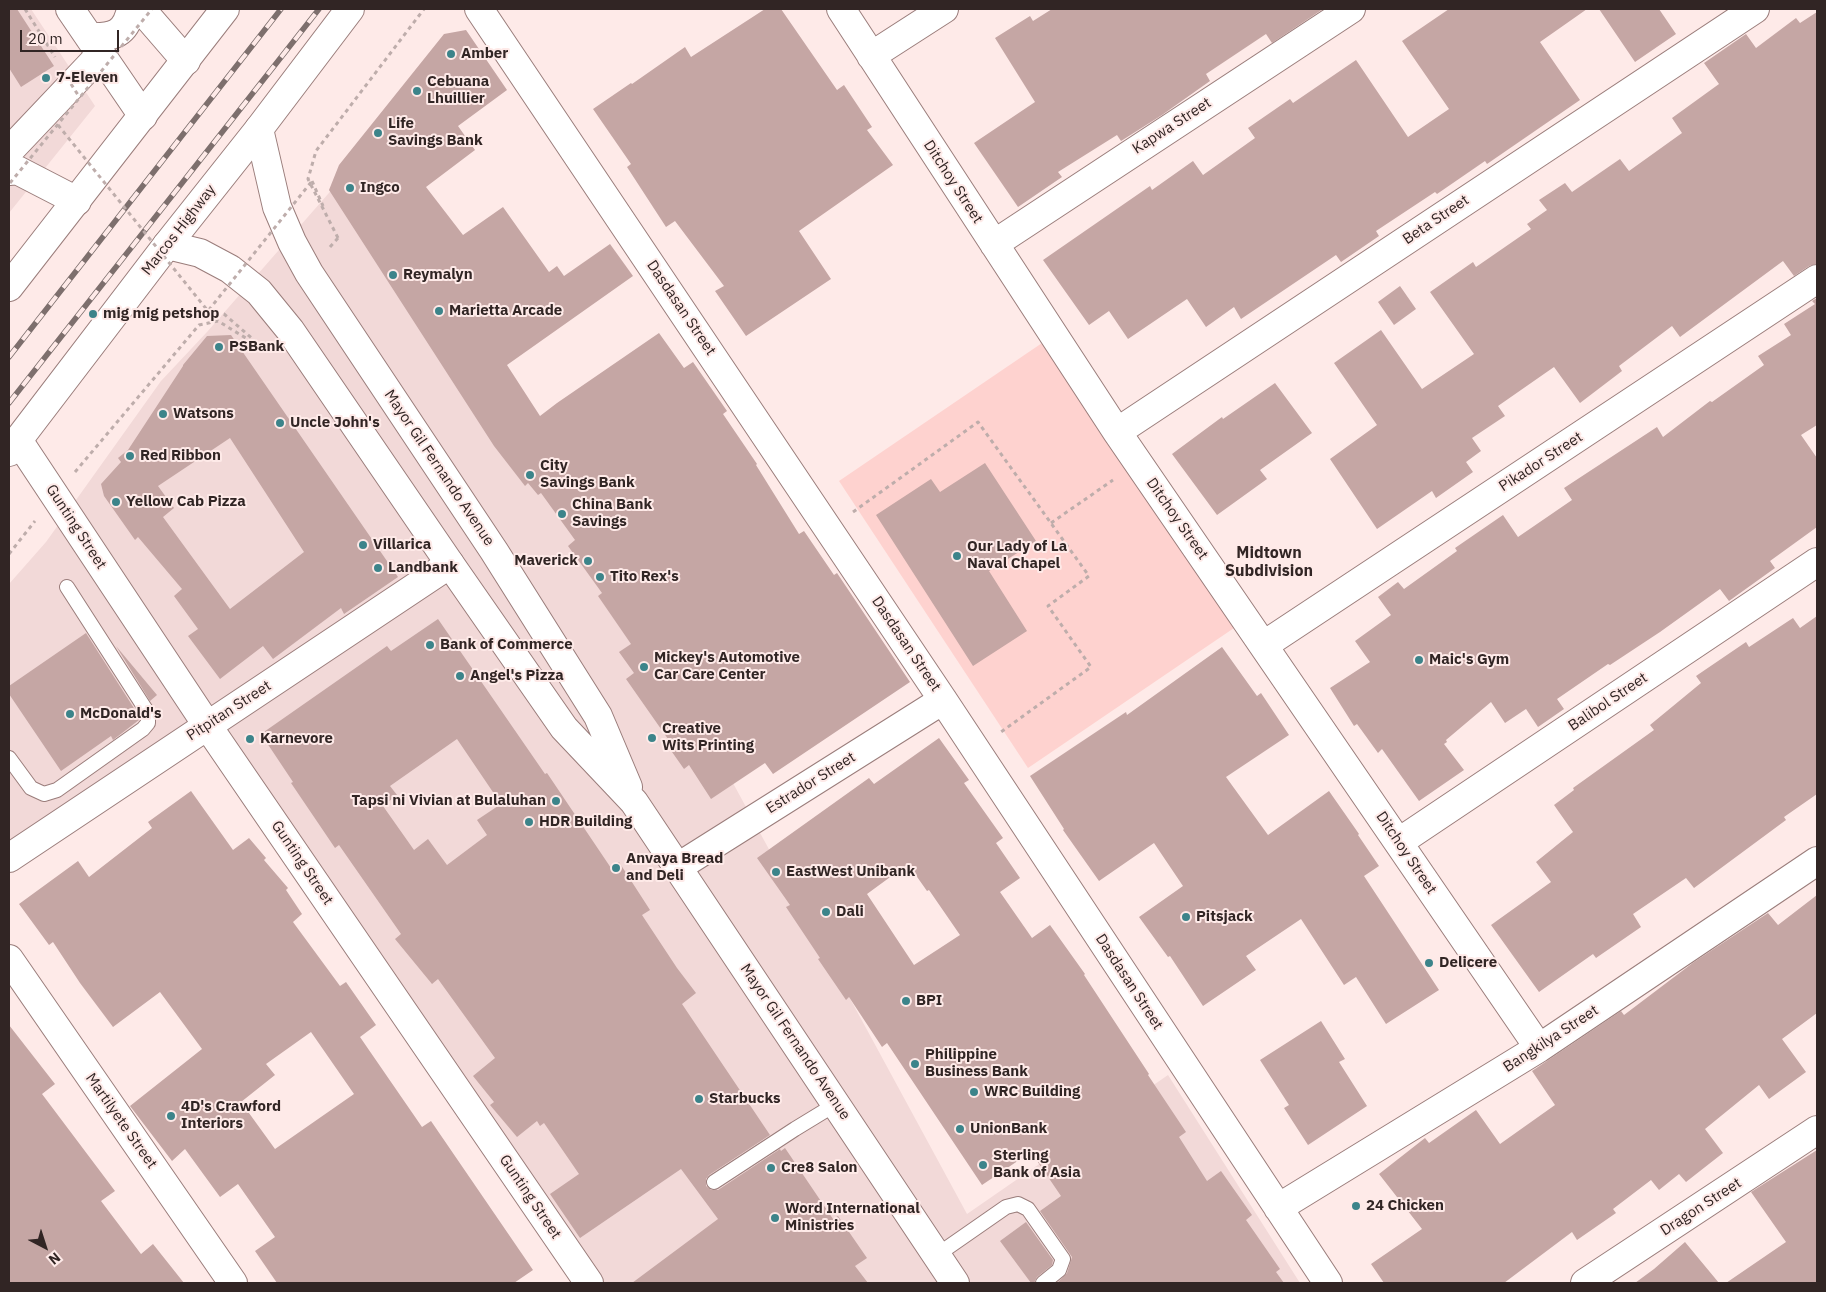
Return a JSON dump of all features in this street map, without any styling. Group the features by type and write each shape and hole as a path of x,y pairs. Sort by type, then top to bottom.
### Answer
{"street":[{"path":"70,9 143,116"},
{"path":"9,151 95,46 124,27 131,9"},
{"path":"141,9 186,60"},
{"path":"9,287 226,9"},
{"name":"Marcos Highway","path":"14,446 350,9"},
{"name":"Dasdasan Street","path":"479,9 943,700 1328,1283"},
{"name":"Ditchoy Street","path":"841,9 1117,432 1539,1048"},
{"path":"871,56 944,9"},
{"name":"Kapwa Street","path":"994,244 1351,9"},
{"name":"Beta Street","path":"1117,432 1755,9"},
{"name":"Mayor Gil Fernando Avenue","path":"259,129 277,207 304,265 494,551 598,716 634,802"},
{"path":"10,177 17,170 77,201"},
{"name":"Mayor Gil Fernando Avenue","path":"167,245 200,253 230,269 259,292 290,330 564,728 634,802 955,1283"},
{"name":"Pikador Street","path":"1264,645 1817,279"},
{"name":"Gunting Street","path":"14,446 55,495 207,725 589,1283"},
{"name":"Balibol Street","path":"1399,842 1817,562"},
{"name":"Pitpitan Street","path":"9,858 450,564"},
{"name":"Estrador Street","path":"678,867 943,700"},
{"name":"Bangkilya Street","path":"1278,1208 1539,1048 1817,862"},
{"name":"Martilyete Street","path":"9,959 233,1283"},
{"name":"Dragon Street","path":"1585,1283 1817,1130"}],"lane":[{"path":"9,758 31,788 44,794 57,790 143,729 148,723 148,713 67,587"},
{"path":"714,1182 836,1104"},
{"path":"937,1255 1006,1207 1018,1204 1028,1209 1063,1259 1059,1270 1043,1283"}],"path":[{"path":"25,9 49,47"},
{"path":"10,177 58,125 152,9"},
{"path":"208,311 312,181 338,238 308,180 316,151 424,9"},
{"path":"71,84 80,98"},
{"path":"9,554 55,495 199,325 218,320 262,348 224,314 208,311 58,125"},
{"path":"829,529 978,422 1089,576 1048,606 1091,667 976,750"},
{"path":"1051,524 1138,462"}],"shaded area":[{"path":"9,9 31,9 95,106 9,213"},
{"path":"371,145 424,214 967,1214 1168,1075 1300,1283 592,1283 206,713 9,852 9,584 46,542 161,381 207,332"},
{"path":"1045,341 1234,628 1028,768 839,481"}],"building":[{"path":"9,9 17,9 54,66 21,87 9,68"},
{"path":"765,9 781,9 837,90 844,85 872,127 867,130 893,165 799,231 831,279 746,336 715,291 724,286 675,221 666,227 627,167 631,164 593,109 685,47 691,57"},
{"path":"1052,9 1323,9 1272,43 1266,34 1206,74 1210,81 1162,115 1121,141 1117,135 1058,172 1062,177 1018,207 974,143 1035,102 995,38 1030,16 1033,21"},
{"path":"1449,9 1587,9 1540,42 1580,100 1487,164 1485,161 1437,194 1435,192 1376,231 1379,236 1341,262 1336,255 1241,319 1234,307 1206,327 1187,299 1128,339 1109,311 1089,325 1043,260 1150,186 1152,190 1193,161 1203,175 1255,138 1248,128 1290,99 1293,103 1356,60 1408,137 1449,109 1402,41"},
{"path":"1599,9 1659,9 1676,34 1635,62"},
{"path":"1817,12 1817,264 1809,266 1794,276 1783,261 1680,337 1672,326 1619,366 1622,371 1580,403 1554,367 1498,406 1505,416 1472,438 1481,451 1466,462 1473,472 1436,498 1432,491 1377,529 1330,459 1377,425 1334,363 1381,330 1422,389 1474,354 1430,292 1473,262 1476,267 1531,229 1527,224 1547,210 1539,200 1565,183 1572,192 1620,159 1629,171 1682,133 1672,118 1719,84 1704,63 1746,34 1756,48 1796,18 1800,23"},
{"path":"466,30 507,90 458,126 475,150 426,187 463,235 503,207 549,272 557,266 564,276 610,244 633,276 507,365 540,416 659,333 684,368 693,362 727,411 723,414 757,464 799,534 804,531 834,575 837,573 910,682 773,774 765,763 711,799 689,765 684,769 665,742 668,739 626,679 634,673 619,652 631,644 598,596 602,593 568,546 575,540 541,493 538,495 528,483 525,486 494,446 329,190 339,165 444,34"},
{"path":"1400,286 1416,309 1394,325 1378,302"},
{"path":"1817,298 1817,425 1801,435 1817,458 1817,527 1770,561 1775,568 1729,601 1720,589 1660,632 1610,665 1608,664 1557,699 1564,709 1538,727 1526,709 1505,723 1491,702 1446,740 1447,742 1444,744 1464,770 1419,801 1382,749 1378,753 1357,724 1354,726 1330,688 1370,662 1355,641 1391,615 1378,597 1398,582 1404,589 1457,551 1455,548 1503,515 1518,537 1572,500 1564,488 1657,427 1663,437 1710,401 1712,402 1764,365 1758,356 1791,335 1784,324 1815,304 1812,301"},
{"path":"231,335 398,577 344,614 341,608 273,659 263,646 220,679 188,636 198,629 174,596 182,589 138,537 135,540 104,496 101,484 121,462 118,458 128,450 183,365 207,336","holes":["230,438 304,552 230,609 163,517 174,508 158,486"]},
{"path":"1275,383 1312,433 1260,470 1267,479 1217,515 1172,454 1222,417 1223,419"},
{"name":"Our Lady of La Naval Chapel","path":"985,463 1036,541 989,571 1027,631 973,666 876,515 931,479 940,492"},
{"path":"1817,616 1817,794 1784,817 1786,820 1694,888 1686,878 1633,914 1641,927 1596,958 1593,954 1539,992 1491,925 1551,882 1536,862 1573,832 1554,805 1574,790 1573,788 1654,730 1650,725 1701,683 1696,676 1746,642 1749,647 1793,618 1800,628"},
{"path":"438,619 545,774 547,773 611,868 619,862 650,910 642,915 696,993 682,1004 770,1135 709,1175 706,1179 706,1186 711,1190 718,1190 780,1149 781,1151 785,1148 833,1219 838,1216 867,1258 855,1266 868,1283 632,1283 718,1219 681,1169 580,1238 550,1194 579,1174 544,1123 540,1126 537,1121 517,1137 490,1105 494,1102 473,1076 495,1058 438,979 432,984 395,939 401,934 339,845 335,848 291,783 293,782 261,734 387,646 391,651","holes":["457,739 501,804 477,820 487,835 447,865 428,839 414,850 383,806 397,795 390,786"]},
{"name":"McDonald's","path":"86,633 139,716 139,720 113,740 111,736 61,771 9,694 9,686"},
{"path":"116,646 157,695 150,701"},
{"path":"1222,647 1257,696 1261,693 1289,735 1226,777 1268,835 1329,791 1379,866 1364,876 1439,990 1386,1024 1356,977 1344,985 1301,919 1246,956 1256,970 1203,1006 1170,956 1168,957 1139,917 1183,886 1154,843 1099,881 1063,830 1030,776 1126,712 1127,715"},
{"path":"939,738 969,780 964,783 1003,838 996,843 1020,878 1000,892 1032,938 1050,925 1085,974 1186,1132 1179,1137 1207,1181 1221,1171 1252,1215 1246,1220 1280,1269 1276,1272 1284,1283 1057,1283 1067,1273 1072,1257 1040,1211 1061,1196 1031,1152 982,1185 887,1043 882,1047 849,997 846,1000 786,907 790,905 757,858 869,778 874,784","holes":["908,864 927,891 929,890 960,935 914,965 867,894"]},
{"path":"191,791 233,850 249,838 266,858 264,860 288,888 286,890 302,914 293,922 340,986 346,982 376,1025 360,1037 422,1127 431,1121 533,1270 514,1283 277,1283 255,1251 275,1237 238,1184 220,1197 185,1149 172,1161 130,1106 202,1049 160,992 113,1027 80,983 53,942 49,945 19,904 78,861 89,877 152,828 148,822","holes":["311,1032 354,1094 275,1149 241,1102 275,1075 266,1064"]},
{"path":"1817,895 1817,1013 1782,1039 1806,1072 1769,1099 1759,1085 1705,1129 1723,1153 1686,1182 1679,1174 1659,1190 1651,1180 1613,1209 1616,1213 1577,1240 1572,1232 1504,1283 1384,1283 1371,1264 1422,1229 1379,1174 1425,1138 1429,1143 1476,1110 1500,1144 1555,1105 1532,1071 1621,1011 1624,1015 1694,962 1768,913 1778,925"},
{"path":"1321,1021 1345,1059 1339,1062 1367,1106 1308,1145 1284,1108 1289,1105 1260,1060"},
{"path":"9,1025 55,1084 42,1094 115,1191 101,1201 141,1254 153,1244 184,1283 9,1283"},
{"path":"1817,1150 1817,1283 1726,1283 1786,1242 1751,1192"},
{"path":"1026,1222 1053,1260 1052,1265 1037,1277 1034,1283 1031,1283 1000,1241"},
{"path":"1685,1242 1719,1283 1635,1283 1654,1269"}],"railway":[{"path":"9,357 281,9"},
{"path":"9,403 319,9"}],"place":[{"name":"Amber","path":"451,54"},
{"name":"7-Eleven","path":"46,78"},
{"name":"Cebuana Lhuillier","path":"417,91"},
{"name":"Life Savings Bank","path":"378,133"},
{"name":"Ingco","path":"350,188"},
{"name":"Reymalyn","path":"393,275"},
{"name":"Marietta Arcade","path":"439,311"},
{"name":"mig mig petshop","path":"93,314"},
{"name":"PSBank","path":"219,347"},
{"name":"Watsons","path":"163,414"},
{"name":"Uncle John's","path":"280,423"},
{"name":"Red Ribbon","path":"130,456"},
{"name":"City Savings Bank","path":"530,475"},
{"name":"Yellow Cab Pizza","path":"116,502"},
{"name":"China Bank Savings","path":"562,514"},
{"name":"Villarica","path":"363,545"},
{"name":"Our Lady of La Naval Chapel","path":"957,556"},
{"name":"Maverick","path":"588,561"},
{"name":"Landbank","path":"378,568"},
{"name":"Tito Rex's","path":"600,577"},
{"name":"Bank of Commerce","path":"430,645"},
{"name":"Maic's Gym","path":"1419,660"},
{"name":"Mickey's Automotive Car Care Center","path":"644,667"},
{"name":"Angel's Pizza","path":"460,676"},
{"name":"McDonald's","path":"70,714"},
{"name":"Creative Wits Printing","path":"652,738"},
{"name":"Karnevore","path":"250,739"},
{"name":"Tapsi ni Vivian at Bulaluhan","path":"556,801"},
{"name":"HDR Building","path":"529,822"},
{"name":"Anvaya Bread and Deli","path":"616,868"},
{"name":"EastWest Unibank","path":"776,872"},
{"name":"Dali","path":"826,912"},
{"name":"Pitsjack","path":"1186,917"},
{"name":"Delicere","path":"1429,963"},
{"name":"BPI","path":"906,1001"},
{"name":"Philippine Business Bank","path":"915,1064"},
{"name":"WRC Building","path":"974,1092"},
{"name":"Starbucks","path":"699,1099"},
{"name":"4D's Crawford Interiors","path":"171,1116"},
{"name":"UnionBank","path":"960,1129"},
{"name":"Sterling Bank of Asia","path":"983,1165"},
{"name":"Cre8 Salon","path":"771,1168"},
{"name":"24 Chicken","path":"1356,1206"},
{"name":"Word International Ministries","path":"775,1218"}],"district":[{"name":"Midtown Subdivision","path":"1269,562"}]}
